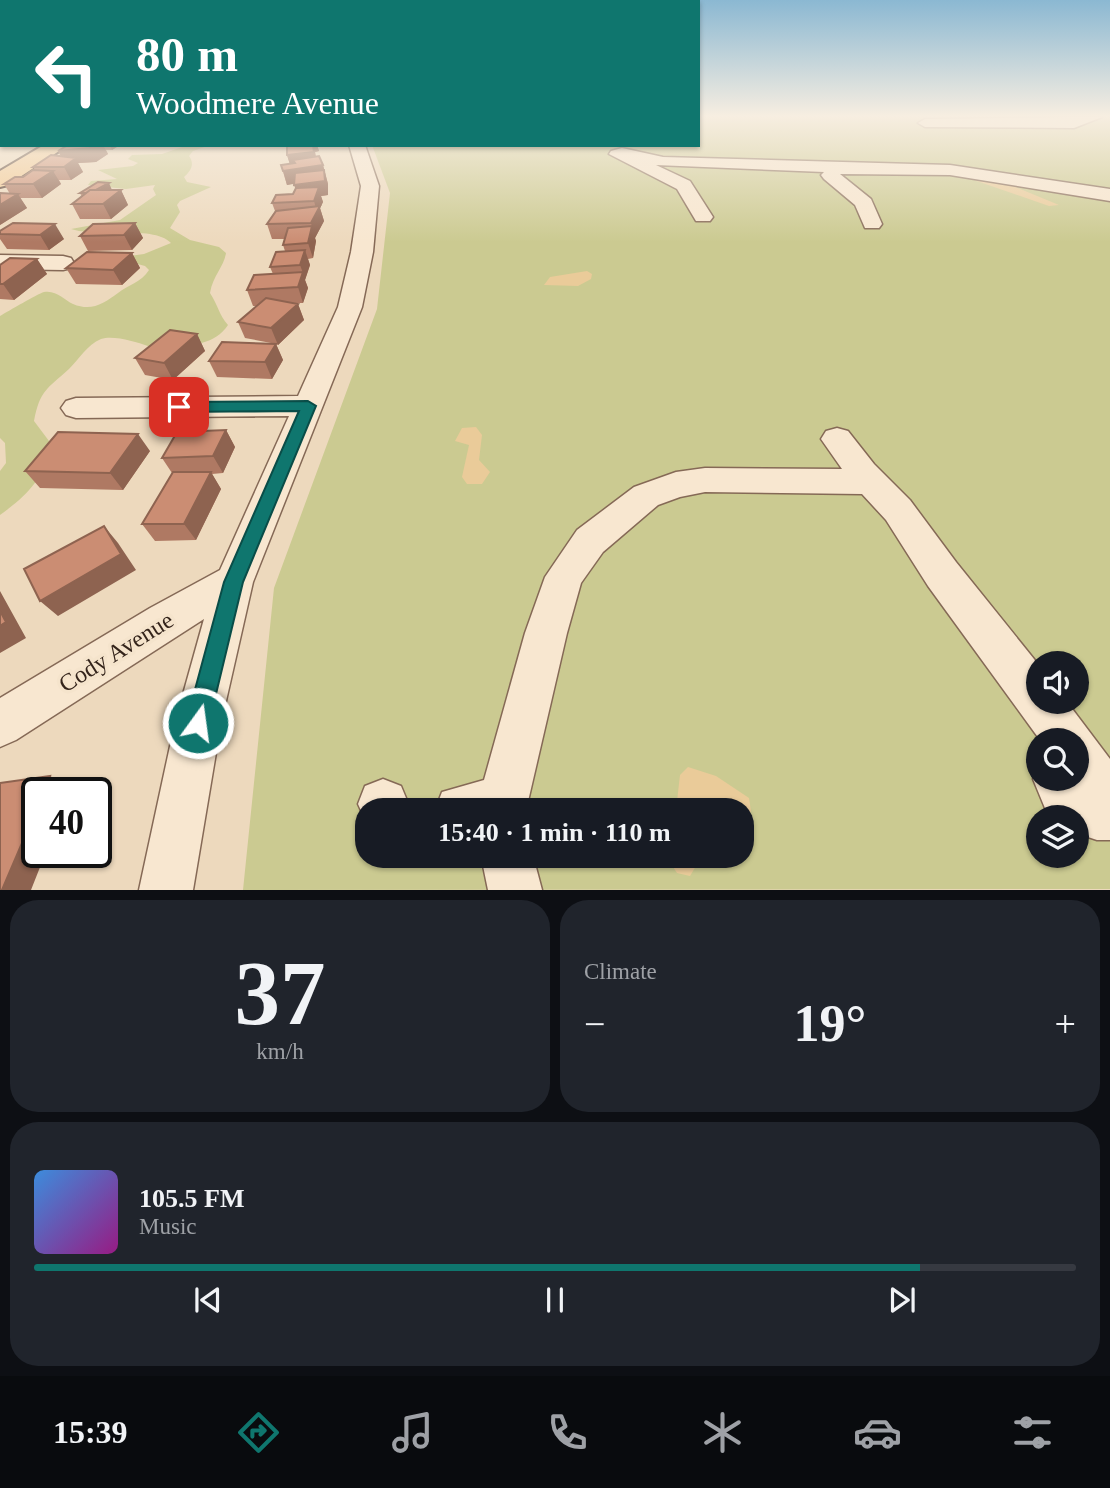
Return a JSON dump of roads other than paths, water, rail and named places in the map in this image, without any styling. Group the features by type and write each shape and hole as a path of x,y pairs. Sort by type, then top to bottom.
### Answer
{"main road":[{"path":"0,180 36,159"}],"street":[{"path":"166,890 198,723 234,582 349,307 362,252 370,186 361,159"},
{"path":"627,159 684,185 703,217"},
{"path":"647,159 663,162 961,171 1110,195"},
{"path":"842,167 834,169 830,174 864,203 872,224"},
{"path":"0,262 63,263"},
{"path":"76,408 308,406"},
{"path":"837,439 862,473 898,510 1049,719"},
{"path":"504,798 545,633 564,577 590,541 646,496 676,485 705,480 872,482"},
{"name":"Cody Avenue","path":"0,724 164,621 234,582"},
{"path":"1089,770 1110,801"},
{"path":"1061,791 1064,798 1073,806 1092,814 1107,816 1110,808"},
{"path":"510,868 515,890"}]}
